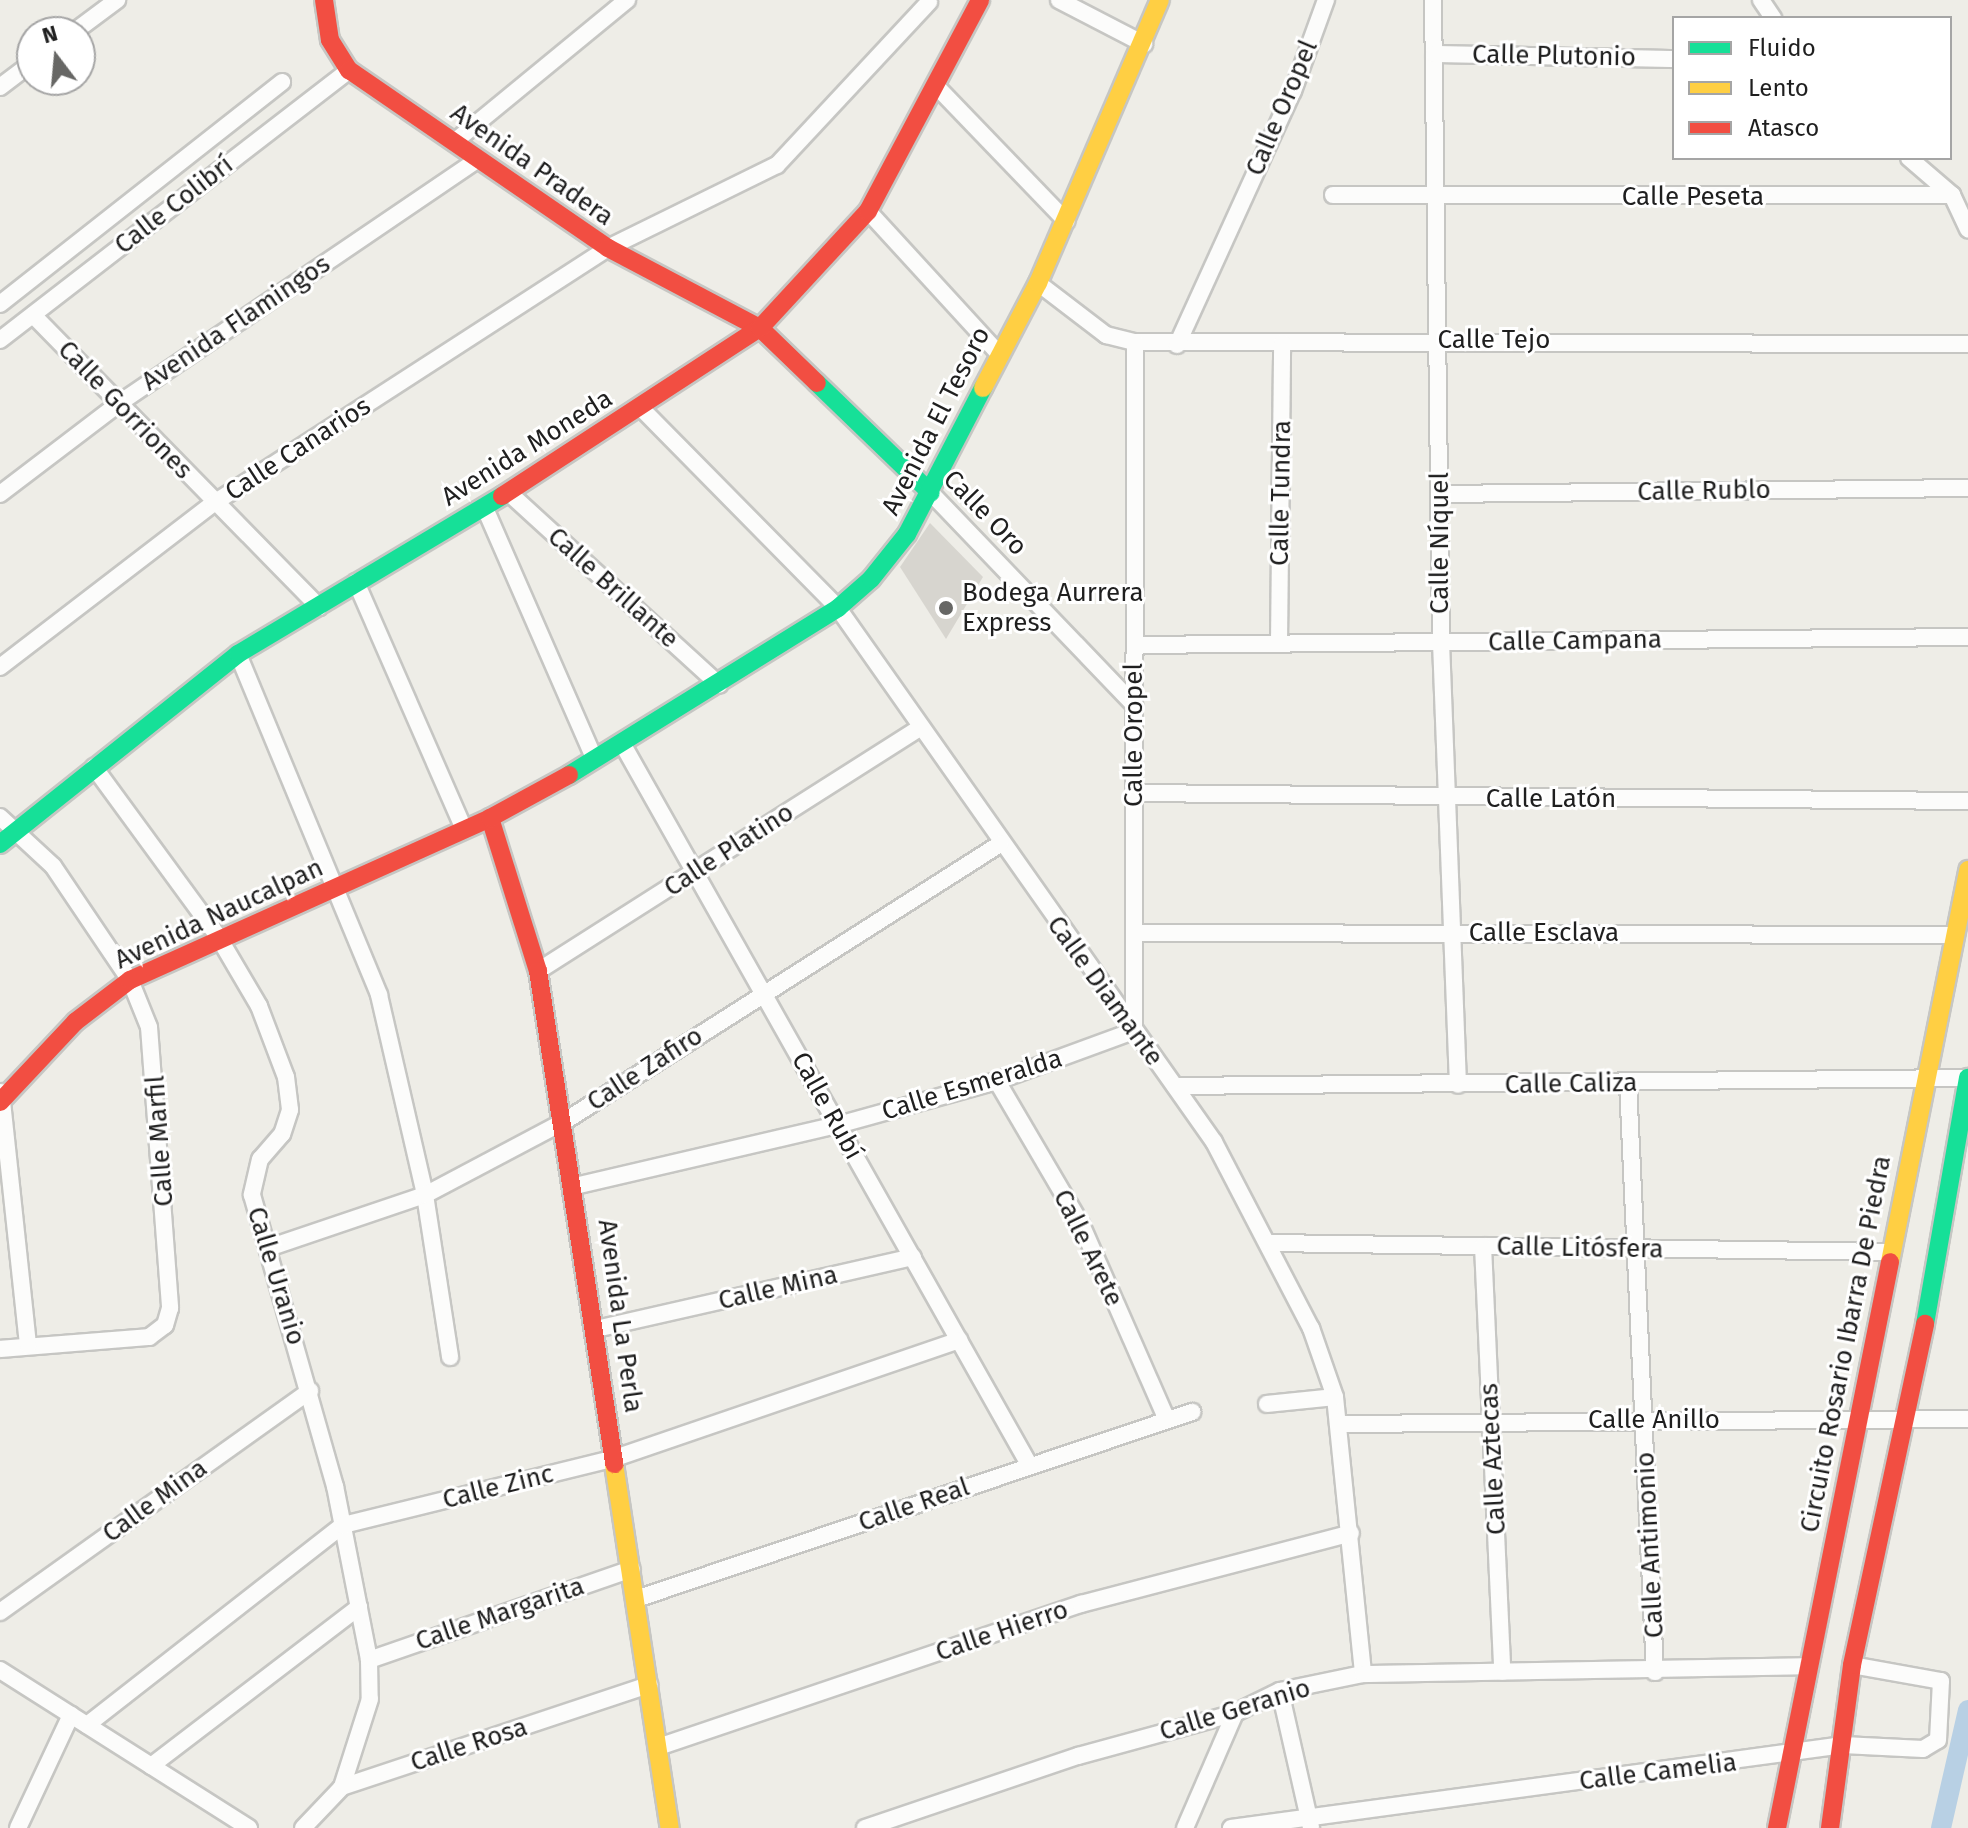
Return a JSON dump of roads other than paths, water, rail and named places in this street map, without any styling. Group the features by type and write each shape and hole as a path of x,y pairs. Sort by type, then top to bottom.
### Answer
{"main road":[{"name":"Avenida Pradera","path":"324,0 330,40 349,70 608,248 760,328"},
{"name":"Avenida Moneda","path":"0,844 238,654 508,492 760,328 868,211 938,88 980,0"},
{"name":"Avenida El Tesoro","path":"490,818 623,745 838,608 907,534 931,493 998,353 1038,283 1144,44 1160,0"},
{"name":"Calle Oro","path":"760,328 931,493"},
{"name":"Avenida Naucalpan","path":"2,1096 75,1022 130,980 490,818"},
{"name":"Avenida La Perla","path":"490,818 538,971 565,1121 670,1828"},
{"name":"Circuito Rosario Ibarra De Piedra","path":"1777,1828 1968,870"},
{"path":"1830,1828 1852,1665 1908,1419 1968,1078"}],"street":[{"path":"96,16 117,0"},
{"path":"454,142 627,0"},
{"path":"1059,0 1144,44"},
{"name":"Calle Oropel","path":"1177,345 1293,91 1326,0"},
{"name":"Calle Níquel","path":"1433,0 1441,642 1448,932 1458,1085"},
{"name":"Calle Canarios","path":"0,667 214,503 608,248 777,165 929,2"},
{"name":"Calle Plutonio","path":"1434,54 1672,59"},
{"name":"Calle Colibrí","path":"0,340 349,70"},
{"path":"0,304 282,82"},
{"path":"938,88 1066,221"},
{"name":"Avenida Flamingos","path":"0,494 118,404 478,159"},
{"path":"1911,160 1952,195 1968,229"},
{"name":"Calle Peseta","path":"1333,195 1434,199 1952,195"},
{"path":"868,211 998,353"},
{"name":"Calle Tejo","path":"1038,283 1106,335 1135,342 1177,345 1436,340 1968,344"},
{"name":"Calle Gorriones","path":"33,315 319,607"},
{"name":"Calle Oropel","path":"1134,1031 1135,342"},
{"name":"Calle Tundra","path":"1279,643 1282,343"},
{"name":"Calle Diamante","path":"641,408 838,608 1000,844 1175,1086 1269,1243 1311,1328 1335,1397 1363,1674"},
{"name":"Calle Rublo","path":"1440,494 1968,488"},
{"name":"Calle Brillante","path":"508,492 719,685"},
{"name":"Calle Oro","path":"931,493 1134,705"},
{"path":"484,506 595,760"},
{"path":"356,582 464,829"},
{"name":"Calle Campana","path":"1135,645 1968,637"},
{"path":"238,654 337,887 401,1072 425,1195 450,1357"},
{"name":"Calle Platino","path":"538,971 919,728"},
{"name":"Calle Rubí","path":"623,745 1030,1466"},
{"name":"Calle Uranio","path":"94,767 219,938 259,1006 286,1077 290,1110 252,1177 268,1248 310,1391 343,1525 369,1660 370,1699 342,1787"},
{"name":"Calle Latón","path":"1134,793 1968,801"},
{"name":"Calle Marfil","path":"0,817 53,866 130,980 149,1027 156,1074 170,1308 165,1325 149,1337 0,1349"},
{"name":"Calle Zafiro","path":"268,1248 425,1195 565,1121 763,992 1000,844"},
{"name":"Calle Esclava","path":"1134,933 1955,935"},
{"name":"Calle Esmeralda","path":"575,1186 838,1125 997,1081 1134,1031"},
{"name":"Calle Caliza","path":"1175,1086 1968,1078"},
{"name":"Calle Arete","path":"997,1081 1081,1224 1167,1420"},
{"name":"Calle Antimonio","path":"1628,1083 1655,1672"},
{"path":"2,1096 28,1346"},
{"name":"Calle Litósfera","path":"1269,1243 1891,1252"},
{"name":"Calle Aztecas","path":"1483,1246 1502,1672"},
{"name":"Calle Mina","path":"596,1329 913,1257"},
{"name":"Calle Zinc","path":"87,1725 343,1525 615,1458 959,1340"},
{"name":"Calle Mina","path":"0,1612 310,1391"},
{"path":"1267,1404 1335,1397"},
{"name":"Calle Real","path":"636,1599 1192,1412"},
{"name":"Calle Anillo","path":"1340,1424 1968,1419"},
{"name":"Calle Hierro","path":"658,1747 1081,1604 1351,1533"},
{"name":"Calle Margarita","path":"369,1660 632,1569"},
{"path":"151,1766 359,1607"},
{"name":"Calle Camelia","path":"1231,1828 1310,1822 1793,1755 1843,1745 1932,1746 1944,1687 1936,1677 1852,1665"},
{"name":"Calle Geranio","path":"865,1828 1078,1756 1235,1713 1280,1691 1363,1674 1655,1672 1810,1666"},
{"path":"0,1670 249,1828"},
{"name":"Calle Rosa","path":"303,1828 342,1787 649,1685"},
{"path":"1280,1691 1310,1822"},
{"path":"1185,1828 1235,1713"},
{"path":"18,1828 71,1715"}],"waterway":[{"path":"1941,1828 1968,1710"}],"place":[{"name":"Bodega Aurrera Express","path":"946,608"}]}
